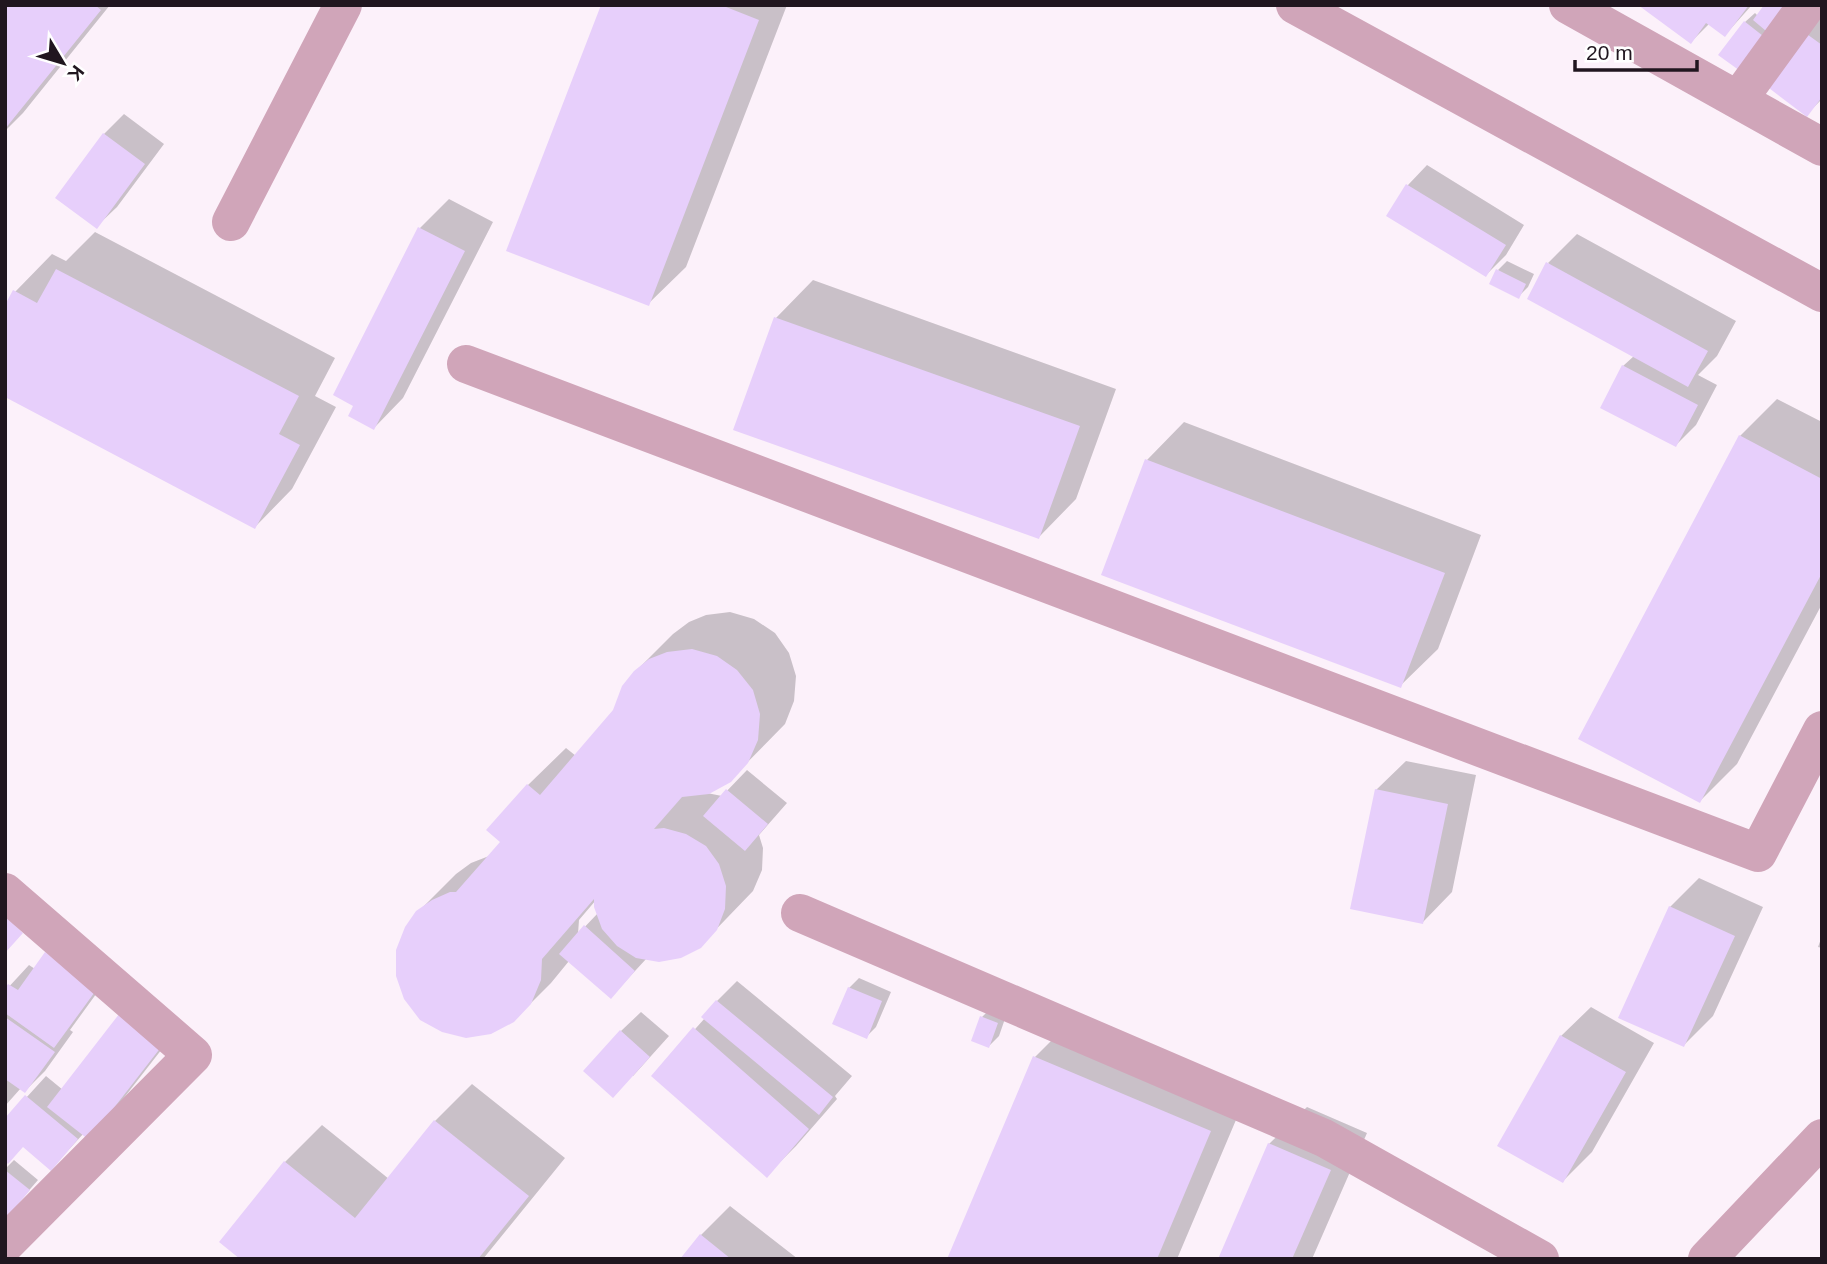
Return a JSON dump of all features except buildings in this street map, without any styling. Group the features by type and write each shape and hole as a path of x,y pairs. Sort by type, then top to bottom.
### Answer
{"street":[{"path":"232,222 343,5"},
{"path":"1295,5 1822,293"},
{"path":"1738,100 1807,5"},
{"path":"1593,11 1738,100 1822,147"},
{"path":"466,364 1758,853 1822,730"},
{"path":"5,892 193,1055 5,1244"},
{"path":"800,913 1324,1138 1539,1259"},
{"path":"1707,1259 1822,1138"}]}
